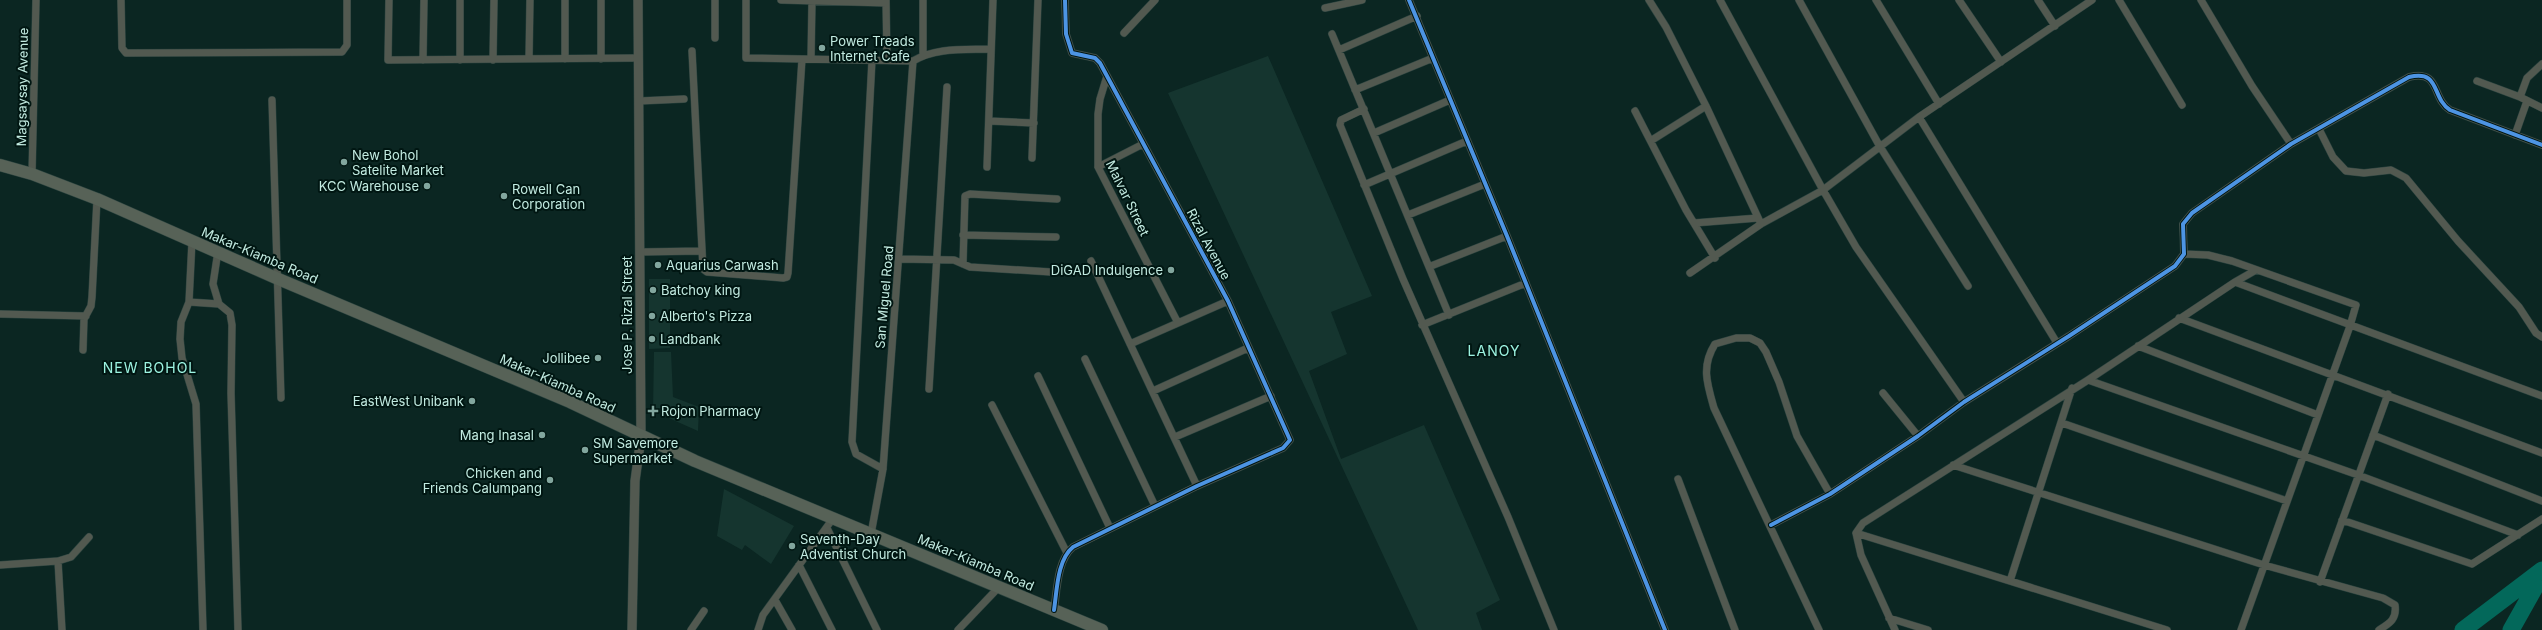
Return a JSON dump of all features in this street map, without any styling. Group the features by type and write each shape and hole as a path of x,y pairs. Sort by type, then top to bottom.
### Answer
{"main road":[{"name":"Makar-Kiamba Road","path":"0,165 32,174 97,199 218,251 276,278 570,402 641,437 752,485 834,517 871,534 1102,630"}],"street":[{"name":"Magsaysay Avenue","path":"32,174 36,0"},
{"path":"121,0 122,48 124,52 342,52 347,45 347,0"},
{"path":"389,0 388,60 638,58"},
{"path":"424,0 424,60"},
{"path":"460,0 460,60"},
{"path":"493,60 494,0"},
{"path":"529,59 530,0"},
{"path":"565,59 566,0"},
{"path":"601,0 601,59"},
{"name":"Jose P. Rizal Street","path":"632,630 635,481 641,437 638,0"},
{"path":"714,38 715,0"},
{"path":"746,0 746,58 913,61 923,55 938,51 991,49"},
{"path":"781,0 886,2 887,60"},
{"path":"923,0 923,55"},
{"path":"987,167 993,0"},
{"path":"1032,158 1038,0"},
{"name":"Rizal Avenue","path":"1065,0 1066,34 1072,53 1095,58 1100,63 1228,301 1290,440 1283,448 1197,486"},
{"path":"1124,33 1156,0"},
{"path":"1325,8 1362,0"},
{"path":"1409,0 1417,16 1467,142 1507,236 1666,630"},
{"path":"1649,0 1666,26 1706,106 1759,221"},
{"path":"1720,0 1823,190 1856,247 1964,402"},
{"path":"1799,0 1879,145 1968,286"},
{"path":"1876,0 1939,104"},
{"path":"1959,0 2001,62"},
{"path":"2038,0 2055,26"},
{"path":"1690,273 1715,258 1759,221 1823,190 1879,145 1918,117 2092,0"},
{"path":"2119,0 2182,105"},
{"path":"2201,0 2248,79 2291,144"},
{"path":"811,59 812,1"},
{"path":"1339,50 1417,16"},
{"path":"1332,34 1390,175 1431,266 1450,315"},
{"path":"692,51 702,266 705,271 782,278 788,275 802,59"},
{"path":"1355,90 1433,58"},
{"path":"872,60 852,442 856,454 882,469"},
{"name":"San Miguel Road","path":"871,534 882,469 900,259 913,61"},
{"path":"2520,97 2527,78 2542,64"},
{"path":"1771,525 1830,494 1918,436 1964,402 2175,266 2184,254 2183,230 2186,219 2291,144 2409,77 2419,74 2429,78 2445,107 2542,145"},
{"name":"Malvar Street","path":"1107,76 1099,106 1098,167 1178,323"},
{"path":"2477,81 2520,97 2542,108"},
{"path":"929,389 947,87"},
{"path":"639,100 684,99"},
{"path":"272,100 276,278 281,398"},
{"path":"1374,133 1450,100"},
{"path":"2515,135 2526,101"},
{"path":"1652,140 1706,106"},
{"path":"1364,109 1341,120 1339,123 1422,325 1508,517 1554,630"},
{"path":"1635,111 1652,140 1694,222 1715,258"},
{"path":"1918,117 2057,343"},
{"path":"989,121 1034,123"},
{"path":"2319,129 2333,157 2346,171 2364,173 2391,170 2406,178 2458,241 2519,307 2536,333 2542,337"},
{"path":"1364,185 1467,142"},
{"path":"1098,167 1143,144"},
{"path":"1408,216 1485,184"},
{"path":"963,264 964,201 966,195 1057,198"},
{"path":"83,350 86,316 92,297 97,199"},
{"path":"1694,222 1759,221"},
{"path":"963,235 1056,237"},
{"path":"1431,266 1507,236"},
{"path":"192,241 189,302 181,322 180,339 182,358 196,404 203,630"},
{"path":"218,251 213,284 219,304 230,313 232,325 231,393 238,630"},
{"path":"640,252 701,251"},
{"path":"2184,254 2208,255 2256,270 2354,303 2356,308 2241,630"},
{"path":"900,259 957,260 970,267 1051,272"},
{"path":"1054,610 1067,554 1077,544 1197,486 1091,261"},
{"path":"1895,630 1861,555 1856,534 1863,523 2072,388 2088,380 2179,318 2256,270"},
{"path":"2235,282 2350,326 2542,396"},
{"path":"1422,325 1450,315 1526,283"},
{"path":"1130,344 1228,301"},
{"path":"189,302 219,304"},
{"path":"0,314 86,316"},
{"path":"2179,318 2332,375 2388,394 2542,453"},
{"path":"1819,630 1771,525 1714,408 1705,368 1709,354 1715,344 1736,338 1750,338 1760,343 1766,352 1779,382 1797,436 1830,494"},
{"path":"2138,346 2318,415"},
{"path":"1153,391 1248,348"},
{"path":"1085,359 1156,506"},
{"path":"1038,376 1110,528"},
{"path":"2088,380 2358,475 2518,535"},
{"path":"2010,582 2072,388"},
{"path":"1883,392 1918,436"},
{"path":"2320,582 2388,394"},
{"path":"1175,438 1271,396"},
{"path":"992,405 1067,554"},
{"path":"2062,423 2287,501"},
{"path":"2373,435 2542,501"},
{"path":"1953,465 2264,565 2390,601 2395,606 2396,612 2393,620 2379,630"},
{"path":"1678,479 1735,630"},
{"path":"758,630 763,615 834,517"},
{"path":"2342,520 2472,564 2542,519"},
{"path":"827,528 876,630"},
{"path":"1856,534 2168,630"},
{"path":"0,564 58,561 71,557 89,536"},
{"path":"58,561 62,630"},
{"path":"799,565 832,630"},
{"path":"958,630 999,587"},
{"path":"775,600 792,630"},
{"path":"691,630 704,611"},
{"path":"1890,618 1928,630"}],"shaded area":[{"path":"1268,56 1372,296 1331,312 1347,354 1309,371 1341,459 1424,425 1500,600 1476,613 1482,630 1418,630 1168,93"},
{"path":"649,279 670,279 670,348 649,349"},
{"path":"654,352 671,352 673,397 699,407 698,431 653,411"},
{"path":"724,489 794,526 771,564 745,545 742,550 717,536"}],"waterway":[{"path":"2463,630 2542,570"},
{"path":"2511,630 2542,575"}],"cycle path":[{"path":"1054,610 1061,568 1064,560 1073,547 1197,486 1283,448 1290,440 1228,301 1100,63 1095,58 1072,53 1066,34 1065,0"},
{"path":"1409,0 1507,236 1665,630"},
{"path":"1771,525 1830,494 1918,436 1964,402 2069,336 2175,266 2184,254 2183,224 2192,213 2291,144 2409,77 2426,77 2431,81 2440,99 2450,110 2542,145"}],"place":[{"name":"Power Treads Internet Cafe","path":"822,48"},
{"name":"New Bohol Satelite Market","path":"344,162"},
{"name":"KCC Warehouse","path":"427,186"},
{"name":"Rowell Can Corporation","path":"504,196"},
{"name":"Aquarius Carwash","path":"658,265"},
{"name":"DiGAD Indulgence","path":"1171,270"},
{"name":"Batchoy king","path":"653,290"},
{"name":"Alberto's Pizza","path":"652,316"},
{"name":"Landbank","path":"652,339"},
{"name":"Jollibee","path":"598,358"},
{"name":"EastWest Unibank","path":"472,401"},
{"name":"Rojon Pharmacy","path":"653,411"},
{"name":"Mang Inasal","path":"542,435"},
{"name":"SM Savemore Supermarket","path":"585,450"},
{"name":"Chicken and Friends Calumpang","path":"550,480"},
{"name":"Seventh-Day Adventist Church","path":"792,546"}],"district":[{"name":"LANOY","path":"1494,350"},
{"name":"NEW BOHOL","path":"150,367"}]}
